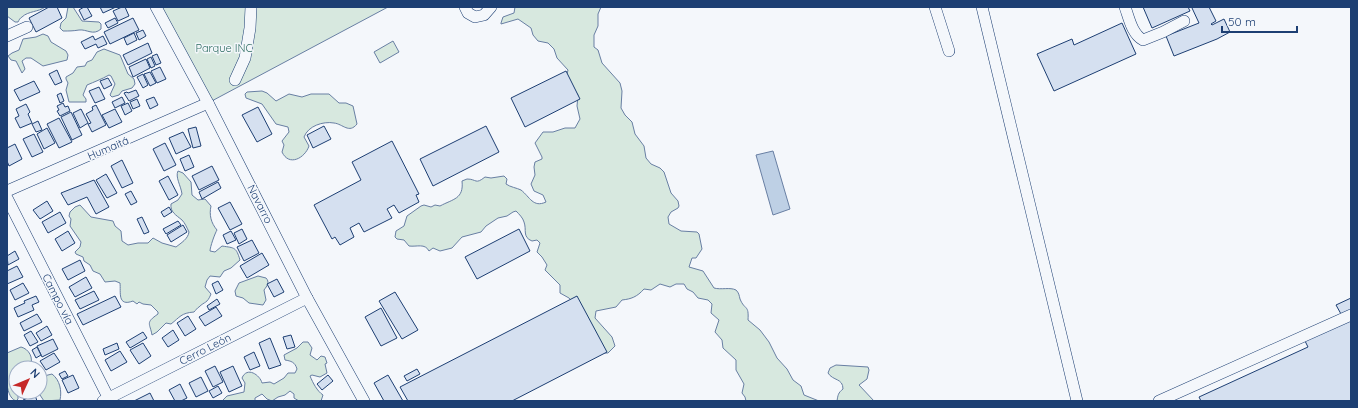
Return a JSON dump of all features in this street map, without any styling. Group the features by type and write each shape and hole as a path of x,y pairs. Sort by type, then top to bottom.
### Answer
{"street":[{"name":"Navarro","path":"156,7 208,103 307,298 364,401"},
{"path":"235,80 245,58 250,28 251,7"},
{"path":"466,7 468,13 475,17 484,15 491,7"},
{"path":"935,7 949,51"},
{"path":"982,7 1077,401"},
{"path":"1125,7 1137,37 1143,40 1184,21"},
{"path":"7,36 27,27"},
{"name":"Humaitá","path":"7,191 208,103"},
{"name":"Campo vía","path":"7,198 107,400"},
{"name":"Cerro León","path":"107,400 307,298"},
{"path":"1159,401 1171,399 1351,315"}],"green space":[{"path":"7,7 45,7 24,15 18,22 15,22 7,16"},
{"path":"68,7 73,7 82,21 99,22 101,24 101,29 95,32 82,30 63,31 60,28 61,23 66,18"},
{"name":"Parque INC","path":"156,7 388,7 208,103"},
{"path":"515,7 601,7 598,14 598,26 594,35 594,47 598,50 602,63 620,83 622,91 621,108 632,122 635,134 644,146 646,158 651,164 660,168 664,172 671,193 678,201 678,208 671,212 668,217 669,224 681,231 697,232 699,234 702,249 696,258 692,258 689,267 703,271 714,288 736,290 742,303 747,309 748,320 760,330 769,342 777,358 787,369 793,380 801,386 804,395 819,401 746,401 742,393 744,384 736,370 736,360 723,348 722,340 715,332 719,320 711,313 712,304 708,300 698,298 693,292 687,289 684,284 676,284 670,287 660,284 651,290 644,289 634,297 622,300 616,307 596,311 595,318 612,337 615,346 608,353 603,353 579,309 569,298 560,293 560,285 545,270 547,265 537,252 540,243 537,240 532,241 527,237 525,233 525,225 521,216 516,211 507,216 498,218 486,226 481,232 462,237 452,248 440,251 433,248 429,251 423,246 409,246 404,240 397,239 395,237 396,231 404,226 407,216 421,206 440,206 457,198 461,192 462,181 467,179 478,181 485,177 491,178 504,176 507,179 506,184 521,190 535,203 538,204 546,202 543,195 534,191 531,184 535,175 535,162 542,159 535,143 543,132 553,132 565,128 575,128 580,119 577,106 578,95 566,78 568,70 557,58 554,49 548,43 538,41 533,35 531,28 518,19 501,24 503,17 514,13"},
{"path":"43,34 48,36 51,42 66,51 68,55 67,60 43,66 31,58 26,58 22,61 25,69 22,73 16,61 11,60 8,56 19,50 23,39 36,37"},
{"path":"393,41 399,52 380,63 374,52"},
{"path":"104,49 120,55 128,74 134,79 135,84 132,88 122,91 119,95 112,97 110,95 115,84 109,75 87,85 83,95 86,102 69,102 66,90 68,83 66,77 73,73 77,67 85,66 87,62 92,60 97,52"},
{"path":"262,91 267,93 276,101 289,94 302,97 311,94 329,94 339,103 346,103 353,106 357,124 351,128 346,128 334,123 325,123 312,127 304,137 309,146 307,150 297,159 289,159 285,157 282,152 284,145 282,141 289,132 288,127 276,124 262,104 246,98 245,94 247,92"},
{"path":"178,171 183,173 191,182 192,195 198,200 205,199 211,206 211,219 217,230 210,251 215,252 222,246 232,248 236,250 240,260 231,268 224,271 220,277 210,276 205,287 211,294 207,301 194,312 183,314 171,324 166,323 152,335 149,323 151,319 158,314 158,312 151,305 139,302 137,304 133,301 124,302 120,294 120,283 115,281 105,282 100,274 93,271 90,265 84,261 83,257 76,254 75,252 80,247 81,242 70,226 71,219 69,216 70,212 75,207 80,205 91,217 113,221 115,226 121,231 122,241 128,245 148,243 153,238 162,243 176,247 186,239 189,232 182,220 171,209 171,204 178,200 182,194 178,179"},
{"path":"258,276 266,278 268,281 264,290 266,300 263,305 249,303 243,298 236,296 235,291 239,283"},
{"path":"303,342 308,342 312,348 310,355 317,360 321,356 325,357 327,363 325,364 327,373 320,377 310,376 317,389 323,395 321,401 299,401 294,398 294,394 290,391 272,401 267,399 262,394 255,398 255,401 222,401 227,396 244,392 245,383 242,378 244,374 250,372 253,373 259,377 262,383 270,382 274,384 284,378 288,373 295,373 297,369 294,363 285,360 284,355 297,348"},
{"path":"21,347 30,354 31,357 31,360 8,360 8,390 6,373 7,353"},
{"path":"836,365 868,367 869,370 867,379 859,385 874,401 837,401 838,394 843,389 843,385 840,381 830,376 828,373 830,368"},
{"path":"52,374 57,379 61,393 60,400 44,401 43,400 48,400 48,375"}],"water":[{"path":"773,151 790,209 773,215 756,155"}],"building":[{"path":"49,7 57,7 62,18 36,32 29,18"},
{"path":"87,7 92,16 84,20 79,10"},
{"path":"100,7 116,7 103,13"},
{"path":"125,7 129,16 118,21 113,11"},
{"path":"1143,7 1188,7 1190,11 1152,28"},
{"path":"1209,7 1216,21 1211,24 1212,25 1224,19 1230,32 1217,39 1174,56 1166,36 1199,23 1192,8"},
{"path":"115,18 118,23 108,28 105,23"},
{"path":"133,18 139,30 110,44 104,32"},
{"path":"1122,23 1136,54 1054,91 1037,54 1072,39 1074,45"},
{"path":"143,30 146,36 139,40 136,33"},
{"path":"134,33 137,40 127,45 124,38"},
{"path":"93,36 95,40 103,36 107,44 98,48 96,44 85,49 81,42"},
{"path":"148,43 152,53 128,65 123,55"},
{"path":"157,54 161,63 156,65 152,56"},
{"path":"151,57 155,66 151,68 147,59"},
{"path":"146,59 150,68 133,77 129,67"},
{"path":"160,67 166,79 157,83 151,71"},
{"path":"57,70 62,82 55,85 49,74"},
{"path":"566,71 580,99 525,127 511,98"},
{"path":"150,72 156,83 150,86 144,74"},
{"path":"143,74 148,85 143,88 137,77"},
{"path":"108,78 112,85 104,89 100,81"},
{"path":"34,81 40,92 20,101 14,90"},
{"path":"99,87 105,99 95,103 89,91"},
{"path":"136,90 139,96 129,101 124,93"},
{"path":"61,93 64,101 60,103 57,95"},
{"path":"122,97 125,103 115,108 112,102"},
{"path":"154,97 158,105 150,109 146,100"},
{"path":"137,99 140,106 133,109 130,102"},
{"path":"63,103 65,107 68,106 70,111 60,116 57,111 59,110 57,106"},
{"path":"128,103 132,111 125,115 121,106"},
{"path":"26,104 30,112 28,114 32,123 20,128 15,118 19,116 16,109"},
{"path":"96,105 106,125 92,132 88,124 91,123 86,114 93,110 92,107"},
{"path":"258,107 272,134 257,142 242,115"},
{"path":"81,109 88,123 80,128 73,113"},
{"path":"115,109 122,122 109,128 102,115"},
{"path":"71,112 82,135 72,140 61,117"},
{"path":"59,118 72,142 59,148 47,124"},
{"path":"38,121 42,130 36,132 32,124"},
{"path":"324,126 331,139 313,148 307,135"},
{"path":"486,126 499,152 433,186 420,159"},
{"path":"196,127 201,146 193,148 188,129"},
{"path":"47,128 55,143 44,149 37,134"},
{"path":"183,132 191,147 176,154 169,138"},
{"path":"34,134 43,152 32,157 23,139"},
{"path":"392,141 419,194 416,195 419,202 399,213 394,205 387,209 392,218 364,232 359,223 350,228 354,237 340,245 335,237 332,239 314,205 361,180 352,162"},
{"path":"165,143 176,165 164,171 153,149"},
{"path":"15,144 22,159 9,166 7,161 7,148"},
{"path":"189,155 194,167 185,171 180,159"},
{"path":"122,160 133,183 122,188 111,166"},
{"path":"212,166 219,180 199,190 192,176"},
{"path":"106,174 117,193 107,198 96,180"},
{"path":"168,176 178,195 169,200 159,181"},
{"path":"94,180 109,207 96,214 87,197 68,205 61,193"},
{"path":"218,182 221,188 202,199 199,192"},
{"path":"131,191 137,202 131,205 125,194"},
{"path":"47,201 53,211 40,219 33,210"},
{"path":"230,202 242,224 230,230 218,208"},
{"path":"169,207 172,212 164,217 161,212"},
{"path":"60,212 66,223 48,233 42,222"},
{"path":"142,217 149,232 144,234 137,219"},
{"path":"178,221 181,225 166,234 163,229"},
{"path":"183,225 187,232 171,242 167,235"},
{"path":"242,229 247,239 239,244 234,233"},
{"path":"519,229 530,251 477,279 465,257"},
{"path":"68,231 75,243 62,251 55,239"},
{"path":"231,231 236,240 227,244 223,235"},
{"path":"252,240 259,253 244,261 237,247"},
{"path":"15,251 19,259 8,265 7,256"},
{"path":"262,253 269,265 247,278 240,266"},
{"path":"80,260 85,271 68,280 62,269"},
{"path":"17,266 23,277 7,284 7,271"},
{"path":"86,277 92,288 75,297 69,287"},
{"path":"277,279 284,292 274,297 267,284"},
{"path":"218,281 223,290 216,294 212,284"},
{"path":"23,283 29,293 15,300 10,290"},
{"path":"94,291 99,300 80,309 75,300"},
{"path":"395,292 418,330 402,339 379,301"},
{"path":"36,296 39,302 32,305 34,310 18,317 14,308 25,303 24,301"},
{"path":"115,296 121,307 83,325 77,314"},
{"path":"577,296 607,352 512,401 408,401 400,387"},
{"path":"1351,298 1351,310 1341,314 1336,305"},
{"path":"217,299 220,304 209,310 207,306"},
{"path":"216,307 222,316 205,326 199,317"},
{"path":"381,308 397,338 381,346 365,317"},
{"path":"37,314 42,322 24,331 20,323"},
{"path":"188,316 196,329 185,336 177,323"},
{"path":"1351,320 1351,401 1201,401 1199,397 1308,347 1305,341"},
{"path":"47,326 52,335 41,341 36,333"},
{"path":"173,330 179,340 168,347 162,338"},
{"path":"31,331 38,342 30,346 24,335"},
{"path":"143,332 147,338 130,348 126,342"},
{"path":"291,335 295,347 287,349 283,337"},
{"path":"270,338 281,365 269,369 259,343"},
{"path":"53,339 58,349 42,357 37,346"},
{"path":"117,343 119,349 105,355 103,349"},
{"path":"143,343 151,356 139,364 130,350"},
{"path":"37,347 41,355 36,358 32,350"},
{"path":"120,351 127,362 111,371 105,360"},
{"path":"254,352 260,366 250,370 244,357"},
{"path":"54,353 60,362 48,369 48,360 42,360"},
{"path":"215,366 223,382 213,387 205,371"},
{"path":"233,366 242,386 229,392 220,372"},
{"path":"417,369 420,374 407,381 404,376"},
{"path":"65,371 68,376 62,379 59,374"},
{"path":"73,375 79,388 68,393 62,380"},
{"path":"328,375 333,381 322,390 317,384"},
{"path":"388,375 403,401 384,401 374,383"},
{"path":"201,377 208,391 196,397 189,383"},
{"path":"180,384 187,398 181,401 175,401 169,390"},
{"path":"218,386 222,393 213,398 209,391"},
{"path":"150,393 154,401 134,401"},
{"path":"23,400 37,401 24,401"}]}
